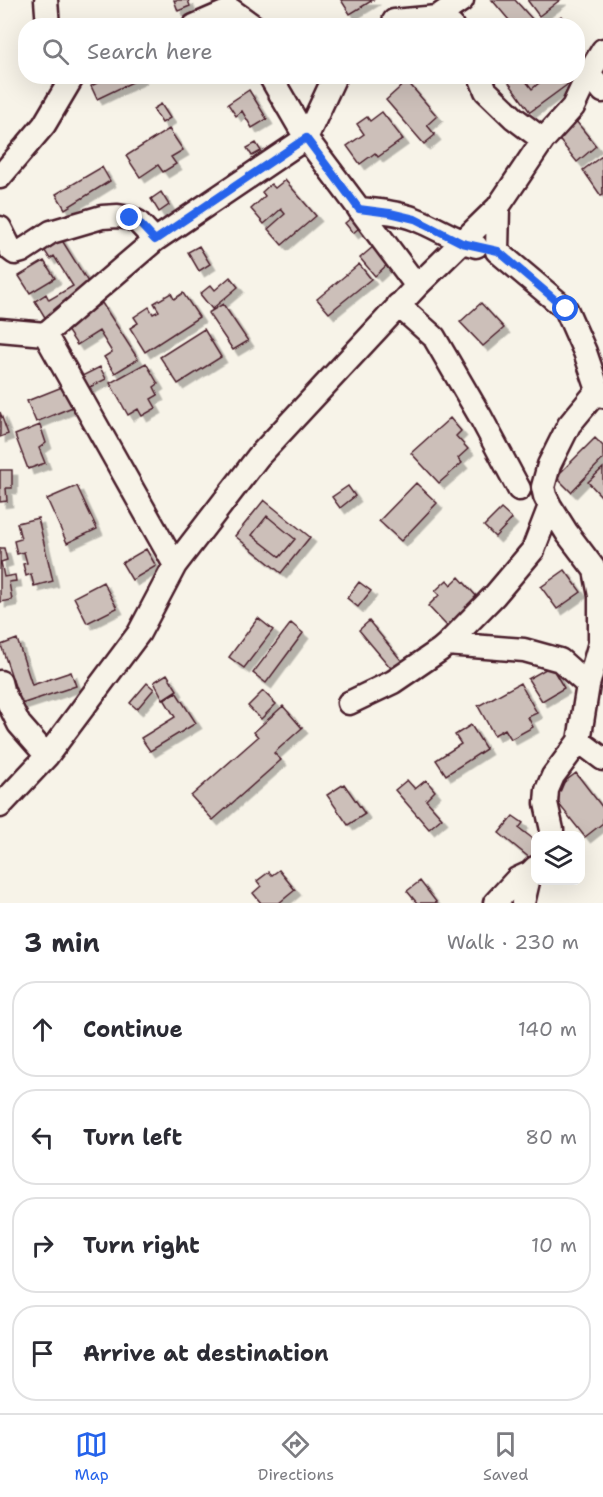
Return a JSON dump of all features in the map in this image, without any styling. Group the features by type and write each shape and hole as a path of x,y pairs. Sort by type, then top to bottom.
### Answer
{"street":[{"path":"46,0 47,18"},
{"path":"447,18 461,0"},
{"path":"461,0 464,18"},
{"path":"216,18 232,12"},
{"path":"393,16 414,18"},
{"path":"585,82 603,50"},
{"path":"589,73 603,91"},
{"path":"0,177 44,126 69,84"},
{"path":"275,84 306,138 417,286"},
{"path":"0,330 45,334 155,240 306,138 331,84"},
{"path":"483,84 486,91 514,118 543,140"},
{"path":"0,805 47,756 139,633 175,565 258,457 398,305 498,207 543,140 573,107 584,84"},
{"path":"498,207 498,251"},
{"path":"359,209 415,219 462,243 498,251 566,309 600,393 569,425 549,465 543,487 550,506 595,570 600,596 600,643 588,685 579,741 553,776 547,790 546,803 552,831"},
{"path":"0,228 11,250 15,253 51,232 102,217 130,218 138,222 155,240"},
{"path":"398,305 434,337 519,489"},
{"path":"45,334 175,565"},
{"path":"349,703 393,682 447,644 495,595 533,550 550,506"},
{"path":"447,644 524,650 560,660 588,685"},
{"path":"0,682 19,724 47,756"},
{"path":"579,741 603,759"},
{"path":"495,903 517,879 531,871"},
{"path":"523,903 531,877"}],"building":[{"path":"174,0 188,0 190,6 178,11"},
{"path":"341,0 373,0 350,14"},
{"path":"492,0 515,0 531,18 507,18"},
{"path":"529,0 560,0 539,16"},
{"path":"95,84 128,84 97,99 91,86"},
{"path":"404,84 410,84 437,116 427,125 435,135 424,144 386,100"},
{"path":"510,84 528,84 532,89 538,84 568,84 530,112"},
{"path":"528,84 538,84 532,89"},
{"path":"249,90 267,119 252,128 242,111 236,116 228,104"},
{"path":"161,104 170,118 162,123 153,109"},
{"path":"382,112 403,139 378,157 375,153 360,164 347,146 364,134 357,124 367,117 370,121"},
{"path":"576,121 596,146 577,162 557,137"},
{"path":"169,129 183,150 171,157 176,164 163,172 158,165 140,177 126,156"},
{"path":"256,143 261,151 252,156 247,148"},
{"path":"602,156 603,195 601,196 583,170"},
{"path":"102,167 110,181 65,209 56,194"},
{"path":"285,180 316,216 282,245 268,229 285,214 281,209 264,224 251,209 265,196 262,192 271,184 275,188"},
{"path":"161,192 169,205 159,212 151,199"},
{"path":"356,214 364,224 353,233 345,223"},
{"path":"58,234 93,290 46,319 35,301 46,294 49,300 73,286 54,256 50,259 41,245"},
{"path":"199,246 210,264 199,271 188,252"},
{"path":"374,246 389,263 375,276 360,258"},
{"path":"44,261 55,278 30,293 19,276"},
{"path":"359,264 371,279 329,313 317,299"},
{"path":"230,277 238,287 212,309 200,294 211,285 215,290"},
{"path":"171,293 174,299 183,293 199,317 145,352 130,328 138,323 134,317 149,307 153,314 159,311 154,303"},
{"path":"102,303 138,359 115,373 104,357 112,352 99,331 77,345 65,327"},
{"path":"481,303 504,328 483,346 460,322"},
{"path":"223,304 248,341 233,350 208,313"},
{"path":"204,329 221,357 178,384 160,357"},
{"path":"146,363 158,384 154,387 158,395 151,399 156,408 142,416 138,409 128,415 110,383"},
{"path":"100,367 106,379 88,388 82,376"},
{"path":"67,385 75,406 36,422 27,401"},
{"path":"0,412 8,434 0,437"},
{"path":"450,418 461,431 456,436 468,449 458,458 462,463 439,483 411,453"},
{"path":"40,425 46,443 39,448 45,463 28,469 15,435"},
{"path":"595,438 603,446 603,459 571,492 556,477"},
{"path":"603,468 603,498 588,482"},
{"path":"0,470 12,470 12,488 6,488 7,501 0,502"},
{"path":"416,483 437,503 401,541 379,521"},
{"path":"77,486 97,529 67,543 47,499"},
{"path":"348,486 355,496 340,508 332,497"},
{"path":"264,500 310,537 281,573 235,536","holes":["267,516 295,539 280,557 252,535"]},
{"path":"501,509 512,519 495,537 484,526"},
{"path":"267,516 295,539 280,557 252,535"},
{"path":"38,518 53,581 34,586 31,574 26,576 23,564 27,563 24,552 17,554 14,541 21,539 17,523"},
{"path":"0,548 4,548 7,560 1,562 4,577 15,575 16,581 9,582 12,600 0,602"},
{"path":"146,549 156,566 132,580 122,563"},
{"path":"565,570 581,592 557,609 541,587"},
{"path":"459,577 478,598 447,626 428,606 439,595 435,591 447,580 451,585"},
{"path":"103,582 117,608 87,623 74,597"},
{"path":"359,582 371,591 358,607 347,598"},
{"path":"258,618 273,630 244,668 229,657"},
{"path":"369,621 405,665 395,673 359,630"},
{"path":"291,623 303,633 266,683 253,673"},
{"path":"17,639 32,685 71,672 76,686 21,704 1,645"},
{"path":"551,666 564,688 542,701 528,679"},
{"path":"167,674 177,690 163,699 154,682"},
{"path":"147,683 154,689 137,709 130,703"},
{"path":"520,683 537,713 528,717 533,727 511,739 505,729 494,735 478,706"},
{"path":"263,691 276,704 261,719 248,706"},
{"path":"176,692 196,723 150,751 141,738 175,717 164,699"},
{"path":"283,706 302,728 274,753 281,760 213,820 191,796 258,737 254,732"},
{"path":"471,725 486,749 446,775 436,760 461,744 455,735"},
{"path":"576,773 603,808 603,823 585,837 585,831 580,831 550,793"},
{"path":"407,780 415,789 426,780 435,791 426,800 442,818 429,829 395,790"},
{"path":"344,784 365,814 348,825 327,795"},
{"path":"513,816 523,823 519,828 531,837 531,859 499,833"},
{"path":"279,870 295,890 279,903 261,903 253,893 261,886 257,881 269,872 272,875"},
{"path":"420,881 437,903 417,903 407,891"}],"route":[{"path":"130,218 138,222 155,240 306,138 359,209 415,219 462,243 498,251 566,309"}]}
